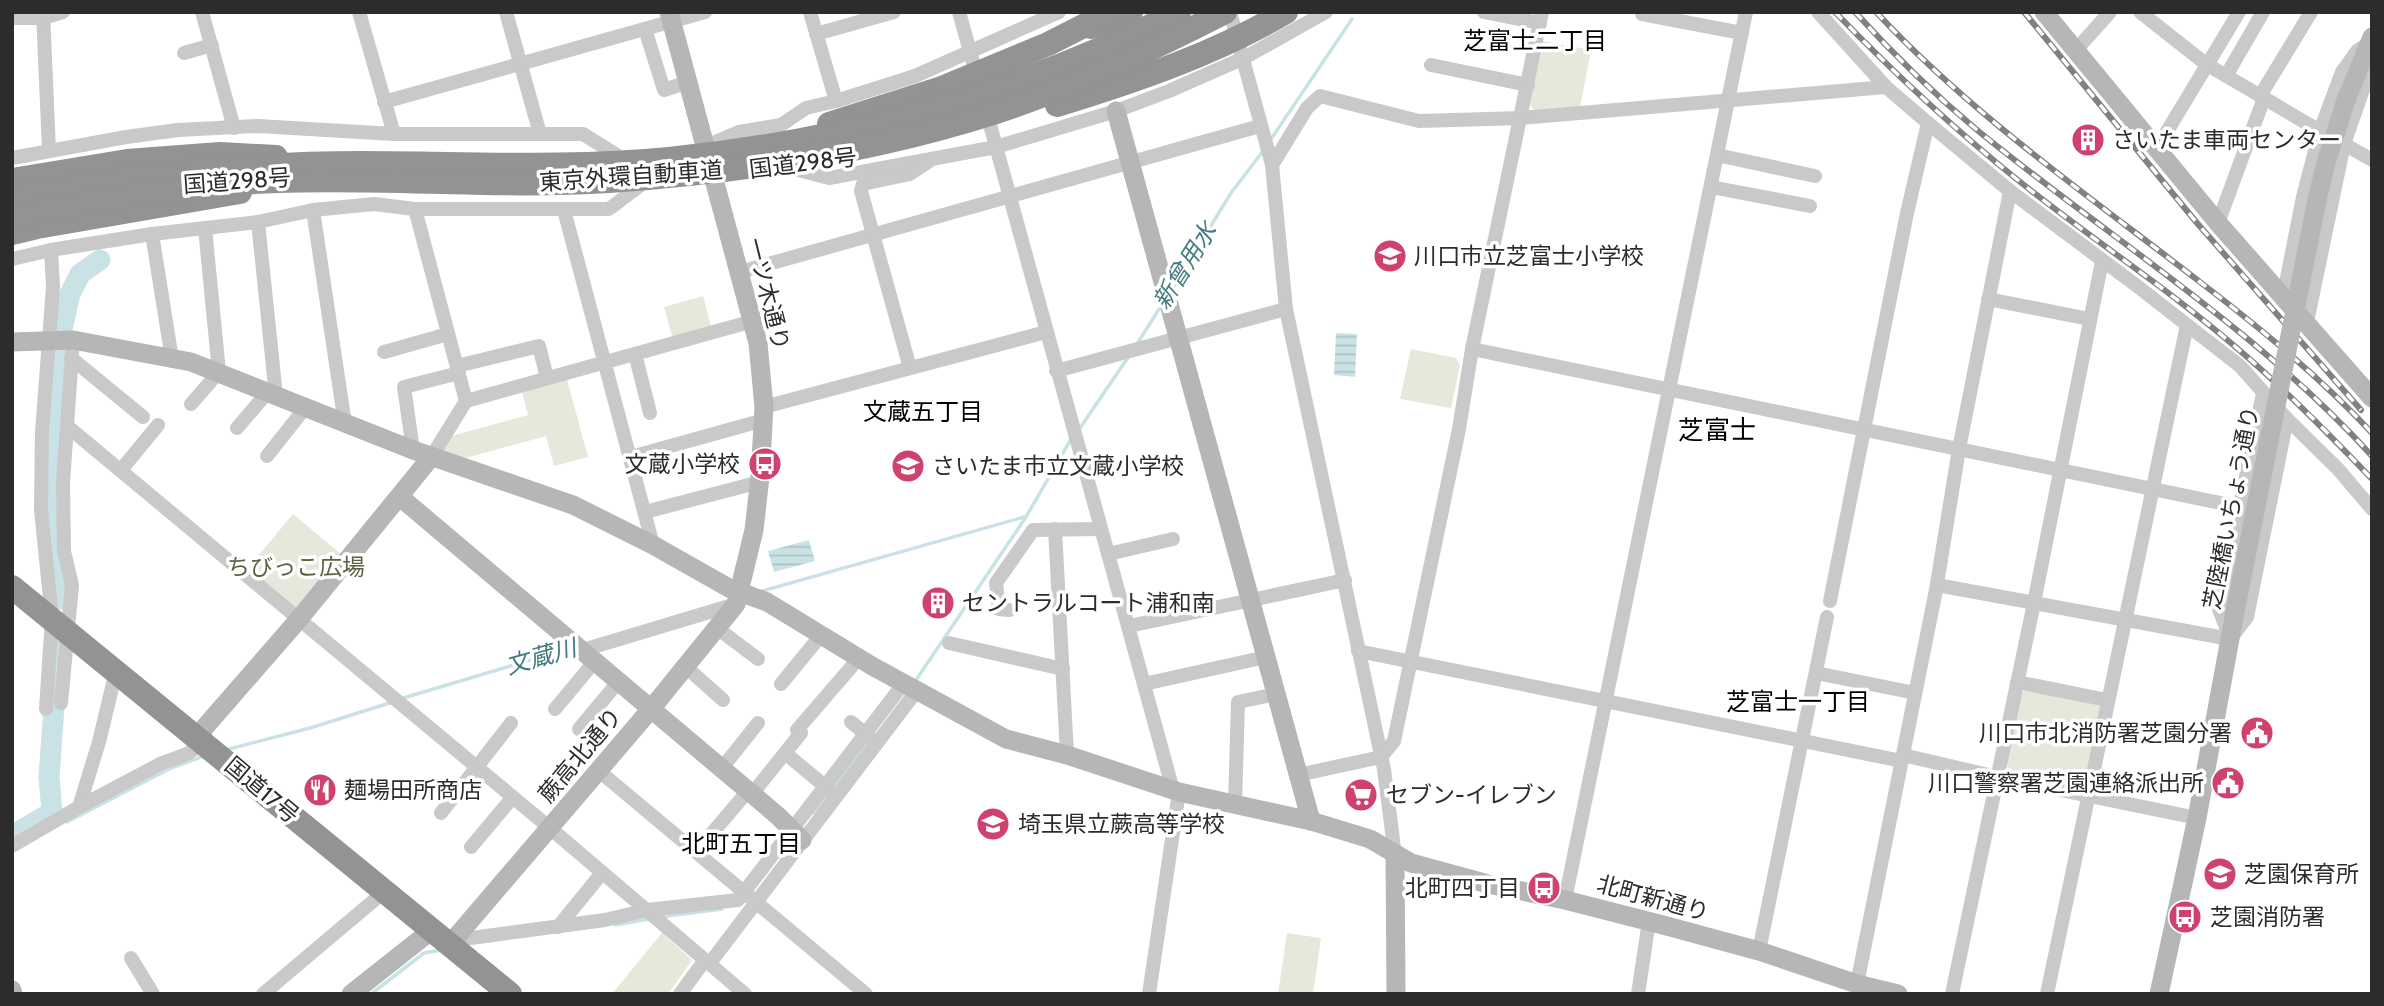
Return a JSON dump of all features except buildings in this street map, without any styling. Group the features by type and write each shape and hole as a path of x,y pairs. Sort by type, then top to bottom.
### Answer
{"highway":[{"name":"国道298号","path":"303,168 615,154 774,136 832,123 939,89 1048,44 1111,12"},
{"path":"1048,44 1131,12"},
{"name":"東京外環自動車道","path":"12,198 111,180 221,167 363,163 604,163 668,159 749,149 896,119 990,92 1075,60 1179,12"},
{"name":"東京外環自動車道","path":"12,217 115,197 222,184 280,181 606,181 752,167 834,153 914,135 997,111 1082,80 1228,12"},
{"path":"1220,46 1269,12"},
{"name":"国道298号","path":"128,183 243,162 303,168 653,176 712,174 843,160 952,138 1107,90 1220,46 1286,12"},
{"path":"12,180 127,161 220,154 303,168"},
{"path":"12,233 202,199 303,168"},
{"name":"国道17号","path":"12,587 448,942 500,990"}],"street":[{"path":"12,18 63,12"},
{"path":"202,12 234,128"},
{"path":"359,12 394,134"},
{"path":"506,12 540,134"},
{"path":"384,102 645,29 671,17 705,12"},
{"path":"810,12 836,101"},
{"path":"816,34 894,12"},
{"path":"959,12 1056,371 1176,791 1149,994"},
{"path":"704,146 739,132 780,125 806,108 915,76 1059,12"},
{"path":"1228,12 1244,58 1270,160 1286,309 1387,786 1395,856 1396,994"},
{"path":"787,167 829,178 996,147 1116,111 1169,91 1244,58 1326,12"},
{"path":"1298,775 1381,757 1394,741 1460,429 1472,349 1541,17 1484,12"},
{"path":"1565,900 1746,12"},
{"path":"1818,12 1886,87 1928,123 2010,191 2240,366 2287,419 2339,469 2372,509"},
{"path":"2044,12 2218,223 2372,398"},
{"path":"2076,50 2110,12"},
{"path":"2140,12 2206,64 2320,131"},
{"path":"2157,148 2239,12"},
{"path":"2225,76 2263,12"},
{"path":"2218,223 2262,97 2311,12"},
{"path":"1642,14 1742,33"},
{"path":"43,15 49,150"},
{"name":"一ツ木通り","path":"671,17 758,343 764,413 760,482 742,597"},
{"path":"645,29 664,90 688,82"},
{"path":"2283,298 2303,197 2320,131 2342,72 2357,51 2371,44"},
{"name":"芝陸橋いちょう通り","path":"2159,994 2197,818 2317,201 2346,100 2371,44"},
{"path":"184,53 212,45"},
{"path":"2307,322 2344,144 2372,64"},
{"path":"1430,65 1528,85"},
{"path":"1270,160 1307,108 1320,96 1419,121 1522,118 1886,87"},
{"path":"1116,111 1311,821"},
{"path":"1830,601 1922,138 1928,123"},
{"path":"12,158 178,130 258,126 394,134 583,134 615,154"},
{"path":"740,272 1130,163 1262,132"},
{"path":"2344,144 2372,160"},
{"path":"1717,155 1815,176"},
{"path":"910,368 860,191 863,184 910,174 931,160"},
{"path":"12,259 152,234 258,222 313,210 374,204 415,209 609,209 653,176"},
{"path":"1711,187 1810,206"},
{"path":"1857,984 1937,585 1959,449 2010,191"},
{"path":"415,209 466,401"},
{"path":"313,210 345,424"},
{"path":"564,210 653,545"},
{"path":"237,428 272,395 258,222"},
{"path":"191,404 219,372 205,228"},
{"path":"152,234 172,359"},
{"path":"51,250 53,287 42,432 41,510 59,624 61,703"},
{"path":"1952,994 2102,261"},
{"path":"1988,299 2089,319"},
{"path":"1056,371 1286,309"},
{"path":"12,846 162,764 193,750 210,747 205,727 400,497 423,453 466,401 752,321"},
{"path":"2047,994 2187,325"},
{"path":"631,457 910,368 1046,332"},
{"path":"384,352 448,334"},
{"name":"北町新通り","path":"12,342 48,342 72,349 191,362 345,424 573,505 653,545 742,597 822,635 972,723 1006,739 1067,755 1176,791 1311,821 1370,839 1411,863 1649,921 1759,951 1857,984 1898,994"},
{"path":"423,453 404,387 539,346 547,378"},
{"path":"72,349 143,418"},
{"path":"46,709 59,624 72,586 64,551 63,483 72,349"},
{"path":"1472,349 2240,508"},
{"path":"635,354 650,412"},
{"path":"2230,639 2219,609 2263,393"},
{"path":"267,456 305,408"},
{"path":"2230,639 2248,617 2287,419"},
{"path":"121,470 158,425"},
{"path":"67,426 745,994"},
{"path":"645,512 760,482"},
{"path":"400,497 722,768 797,835"},
{"path":"1055,529 1067,755"},
{"path":"1009,610 999,609 996,583 1033,530 1101,529"},
{"path":"1108,554 1173,539"},
{"path":"1129,626 1345,580"},
{"path":"1937,585 2230,639"},
{"path":"555,709 583,650 742,597"},
{"name":"蕨高北通り","path":"362,991 457,936 651,709 742,597"},
{"path":"1759,951 1827,617"},
{"path":"717,628 758,659"},
{"path":"781,684 822,635"},
{"path":"949,643 1063,668"},
{"path":"1358,651 2197,818"},
{"path":"1144,684 1266,657"},
{"path":"696,852 785,753 859,658"},
{"path":"686,667 723,700"},
{"path":"79,807 99,742 116,671"},
{"path":"1816,673 1915,693"},
{"path":"579,729 619,681"},
{"path":"2017,682 2107,700"},
{"path":"680,994 707,962 750,897 911,686"},
{"path":"1235,805 1238,702 1276,694"},
{"path":"851,722 871,738"},
{"path":"441,813 511,723"},
{"path":"722,768 758,723"},
{"path":"785,753 831,791"},
{"path":"598,771 866,994"},
{"path":"471,847 513,797"},
{"path":"558,927 602,873"},
{"path":"263,994 385,891"},
{"path":"448,942 750,897"},
{"path":"1638,994 1649,921"},
{"path":"131,958 153,994"}],"green space":[{"path":"1543,41 1591,50 1580,107 1534,110 1529,103"},
{"path":"703,296 713,333 674,343 664,307"},
{"path":"1411,349 1456,358 1460,365 1451,408 1400,399"},
{"path":"566,376 588,457 554,466 546,436 462,459 443,453 443,448 451,436 528,415 521,388"},
{"name":"ちびっこ広場","path":"293,514 348,560 299,619 244,573"},
{"path":"2032,688 2101,706 2086,782 2077,787 2012,774 2007,766 2022,692"},
{"path":"662,933 692,960 668,994 612,994"},
{"path":"1287,933 1321,938 1313,994 1278,994"}],"water":[{"path":"1336,333 1357,334 1355,377 1334,375"},
{"path":"809,540 815,561 774,572 768,551"}],"waterway":[{"name":"新曾用水","path":"1269,142 1352,19"},
{"name":"新曾用水","path":"1173,288 1231,193 1263,151"},
{"path":"61,599 55,519 54,432 61,333 70,294 80,274 100,260"},
{"name":"新曾用水","path":"1137,344 1161,306"},
{"name":"新曾用水","path":"1078,431 1129,356"},
{"path":"914,683 1026,517 1071,439"},
{"name":"文蔵川","path":"762,591 1024,517"},
{"name":"文蔵川","path":"400,699 567,649"},
{"path":"12,836 52,812 49,777 58,651"},
{"name":"文蔵川","path":"225,750 310,728 393,702"},
{"path":"833,788 869,742"},
{"name":"文蔵川","path":"67,822 171,768 204,756"},
{"path":"814,813 828,794"},
{"path":"660,917 722,909"},
{"path":"615,925 649,919"},
{"path":"371,994 424,953 442,950"}],"railway":[{"path":"1835,12 1924,100 1971,141 2238,349 2307,412 2372,479"},
{"path":"1855,12 1914,73 1977,130 2231,326 2327,410 2372,456"},
{"path":"1876,12 1913,50 1991,120 2267,335 2332,392 2372,433"},
{"path":"2024,12 2197,223 2361,410"}],"place":[{"name":"さいたま車両センター","path":"2088,140"},
{"name":"川口市立芝富士小学校","path":"1390,256"},
{"name":"文蔵小学校","path":"765,464"},
{"name":"さいたま市立文蔵小学校","path":"908,466"},
{"name":"セントラルコート浦和南","path":"938,603"},
{"name":"川口市北消防署芝園分署","path":"2257,733"},
{"name":"川口警察署芝園連絡派出所","path":"2228,783"},
{"name":"麺場田所商店","path":"320,790"},
{"name":"セブン-イレブン","path":"1361,795"},
{"name":"埼玉県立蕨高等学校","path":"993,824"},
{"name":"芝園保育所","path":"2220,874"},
{"name":"北町四丁目","path":"1544,888"},
{"name":"芝園消防署","path":"2185,917"}],"district":[{"name":"芝富士二丁目","path":"1535,41"},
{"name":"文蔵五丁目","path":"923,412"},
{"name":"芝富士","path":"1717,430"},
{"name":"芝富士一丁目","path":"1798,702"},
{"name":"北町五丁目","path":"741,844"}]}
